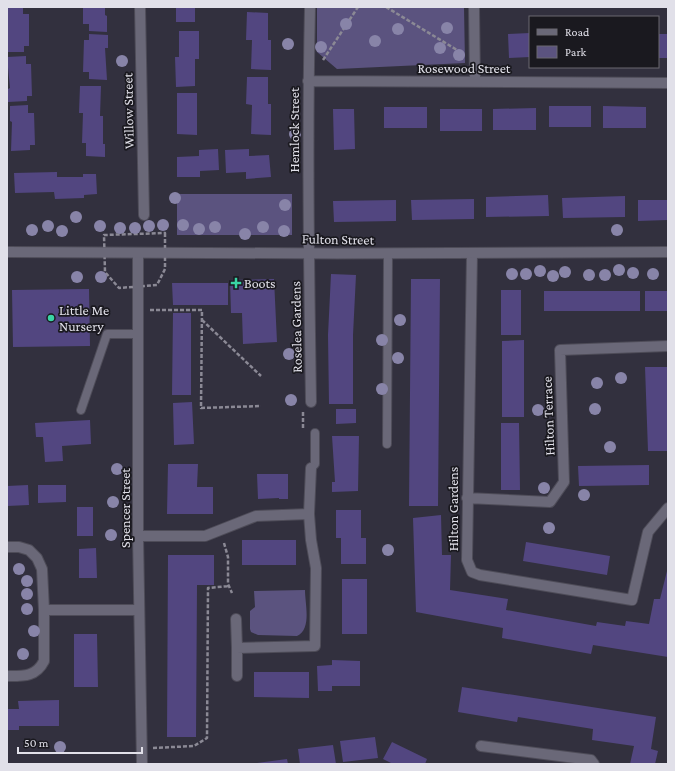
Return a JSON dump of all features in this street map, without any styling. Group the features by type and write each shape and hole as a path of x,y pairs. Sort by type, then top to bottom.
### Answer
{"street":[{"name":"Willow Street","path":"140,7 144,215"},
{"name":"Hemlock Street","path":"308,252 308,81 310,7"},
{"path":"474,7 475,82"},
{"name":"Rosewood Street","path":"308,81 668,83"},
{"name":"Fulton Street","path":"7,252 308,252 388,255 668,252"},
{"name":"Roselea Gardens","path":"308,252 311,402"},
{"name":"Spencer Street","path":"138,253 138,536 142,764"},
{"name":"Hilton Gardens","path":"472,254 466,498 467,560 472,572 480,576 632,600 648,532 668,508"},
{"name":"Hilton Terrace","path":"466,498 550,502 564,482 560,350 668,346"},
{"path":"237,648 315,646 316,568 311,540 309,514 310,468"},
{"path":"138,536 199,536 220,530 256,516 309,514"},
{"path":"7,547 19,547 29,550 37,558 42,569 44,610 44,661 40,668 33,674 23,676 7,676"},
{"path":"44,610 139,610"},
{"path":"236,619 237,676"},
{"path":"481,746 591,760 594,764"}],"lane":[{"path":"387,444 388,255"},
{"path":"81,410 107,334 139,334"},
{"path":"310,468 315,464 315,433"}],"path":[{"path":"321,63 358,7"},
{"path":"386,7 475,61"},
{"path":"139,310 202,310 201,408 261,406"},
{"path":"202,320 261,376"},
{"path":"220,530 228,557 229,586 232,593"},
{"path":"141,749 194,746 207,738 208,588 229,586"}],"green space":[{"path":"317,7 464,7 465,63 337,69 317,52"},
{"path":"177,194 292,194 292,235 177,235"},
{"path":"305,590 307,616 305,628 302,633 297,636 258,635 251,632 250,611 255,607 254,591"}],"building":[{"path":"7,7 23,7 23,14 29,14 29,46 24,46 24,52 7,52"},
{"path":"83,7 105,7 105,15 107,16 107,32 89,31 89,24 83,24"},
{"path":"176,7 195,7 195,22 176,22"},
{"path":"247,12 268,13 268,40 271,40 271,70 251,69 252,40 246,40"},
{"path":"179,31 199,31 199,59 195,59 195,86 176,87 175,57 179,57"},
{"path":"529,33 529,57 509,58 508,34"},
{"path":"89,34 108,35 108,48 105,48 107,80 89,79 89,72 83,72 84,40 89,40"},
{"path":"659,34 668,34 668,58 659,58"},
{"path":"26,56 26,64 31,64 32,96 27,96 27,101 8,102 8,89 10,88 7,57"},
{"path":"247,77 268,77 268,104 271,104 271,135 251,134 252,105 246,104"},
{"path":"80,86 101,86 100,116 103,116 103,144 105,144 105,157 86,156 86,143 82,143 83,113 79,113"},
{"path":"177,93 197,93 197,135 177,134"},
{"path":"28,105 28,113 34,113 35,145 30,145 30,150 11,151 12,122 10,121 10,106"},
{"path":"549,106 591,106 591,127 549,127"},
{"path":"603,106 646,107 646,128 603,128"},
{"path":"384,107 427,107 427,128 384,128"},
{"path":"536,108 536,130 493,130 493,109"},
{"path":"333,109 354,109 355,149 334,150"},
{"path":"440,109 482,109 482,131 440,131"},
{"path":"218,149 219,170 200,171 200,177 177,177 177,157 199,156 199,150"},
{"path":"249,149 249,156 269,155 271,177 246,179 246,172 226,173 225,150"},
{"path":"57,172 57,177 83,177 83,174 96,174 97,194 84,195 84,198 55,199 54,192 15,193 14,173"},
{"path":"548,195 549,216 486,217 486,197"},
{"path":"625,196 625,217 563,218 562,198"},
{"path":"474,199 474,219 412,220 411,200"},
{"path":"396,200 396,221 334,222 333,201"},
{"path":"638,200 668,200 668,220 638,221"},
{"path":"331,274 356,275 353,335 353,404 329,404 328,335"},
{"path":"274,279 277,342 243,344 242,313 231,313 230,280"},
{"path":"411,279 440,279 438,506 409,506"},
{"path":"172,283 228,283 228,305 173,305"},
{"name":"Little Me Nursery","path":"89,289 90,346 13,347 12,290"},
{"path":"501,290 521,290 521,335 501,335"},
{"path":"544,291 640,291 640,311 544,311"},
{"path":"645,291 668,291 668,311 645,311"},
{"path":"173,313 191,313 191,395 172,395"},
{"path":"524,340 524,417 502,417 502,341"},
{"path":"645,367 668,367 668,451 648,451"},
{"path":"192,402 194,444 174,445 173,403"},
{"path":"336,409 356,409 356,423 336,424"},
{"path":"90,420 91,444 62,446 63,461 45,462 43,437 36,437 35,423"},
{"path":"501,423 519,423 520,490 501,490"},
{"path":"332,436 359,436 358,491 332,492 332,482 335,482"},
{"path":"168,464 198,464 197,487 213,487 213,514 167,514"},
{"path":"649,465 649,485 579,486 578,466"},
{"path":"257,474 288,474 288,499 258,499"},
{"path":"28,485 29,505 7,506 7,486"},
{"path":"38,485 66,485 66,502 38,503"},
{"path":"77,507 93,507 93,536 77,536"},
{"path":"336,510 361,510 361,538 366,538 366,564 341,564 341,538 336,538"},
{"path":"441,515 442,555 451,555 450,590 508,599 506,610 596,626 597,622 625,626 626,621 649,624 654,599 660,599 668,567 668,657 593,645 591,654 502,638 503,628 416,612 413,518"},
{"path":"242,540 296,540 296,565 242,565"},
{"path":"526,542 610,556 607,575 523,561"},
{"path":"96,548 97,578 79,578 79,549"},
{"path":"168,555 214,555 214,585 197,585 196,737 167,737"},
{"path":"342,579 367,579 367,634 342,634"},
{"path":"74,634 97,634 98,687 74,687"},
{"path":"332,660 360,661 360,686 332,686 332,691 318,691 317,666 332,665"},
{"path":"254,672 309,672 309,698 254,697"},
{"path":"462,687 656,717 651,749 658,751 655,764 630,764 634,746 592,740 593,729 518,717 517,722 458,712"},
{"path":"59,700 59,726 19,726 19,730 7,730 7,709 19,709 18,701"},
{"path":"375,737 378,758 343,762 340,741"},
{"path":"392,742 427,759 425,764 393,764 383,759"},
{"path":"333,745 336,764 300,764 298,749"},
{"path":"287,759 288,764 257,764 257,763"}],"place":[{"name":"Boots","path":"236,283"},
{"name":"Little Me Nursery","path":"51,318"}]}
